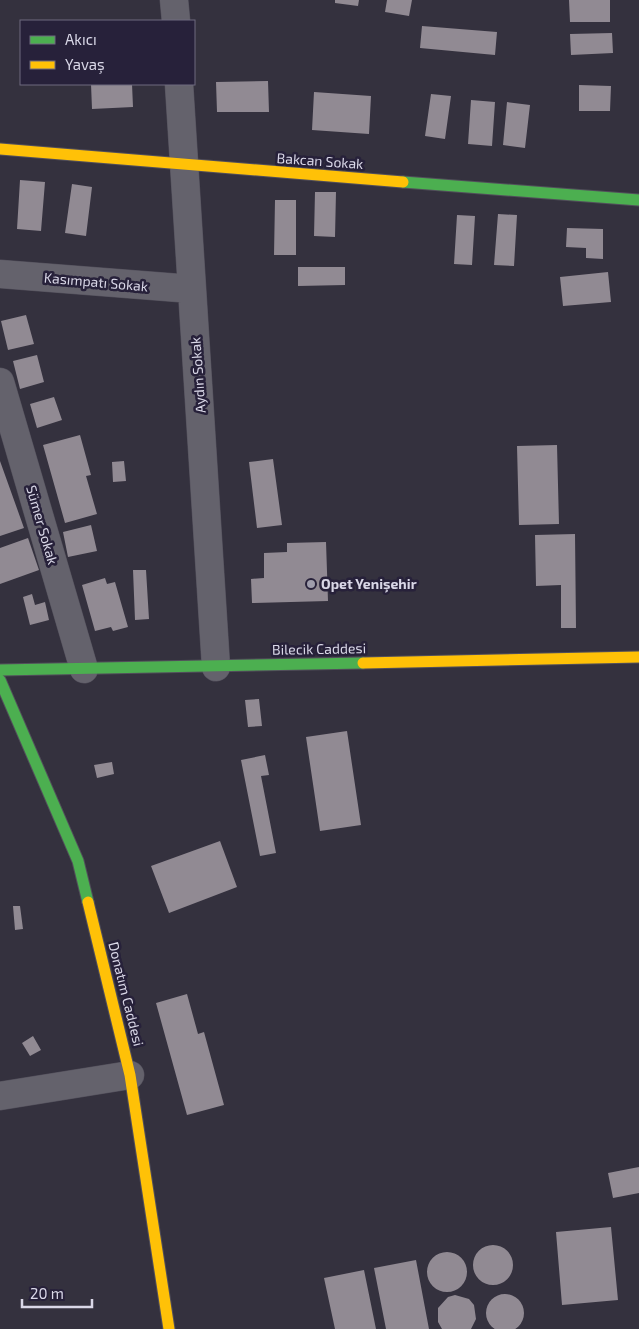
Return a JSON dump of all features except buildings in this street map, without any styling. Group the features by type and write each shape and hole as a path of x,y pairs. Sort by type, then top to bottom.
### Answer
{"street":[{"path":"174,0 176,20"},
{"name":"Aydın Sokak","path":"180,85 216,667"},
{"name":"Bakcan Sokak","path":"0,149 185,166 639,200"},
{"name":"Kasımpatı Sokak","path":"0,274 192,290"},
{"name":"Sümer Sokak","path":"0,382 84,669"},
{"name":"Bilecik Caddesi","path":"0,670 639,658"},
{"name":"Donatım Caddesi","path":"0,680 78,861 130,1075 169,1329"},
{"path":"0,1096 130,1075"}],"traffic: fast":[{"path":"403,182 639,200"},
{"path":"0,670 363,663"},
{"path":"0,680 78,861 88,902"}],"traffic: slow":[{"path":"0,149 403,182"},
{"path":"363,663 639,657"},
{"path":"88,902 130,1075 169,1329"}],"place":[{"name":"Opet Yenişehir","path":"311,584"}]}
